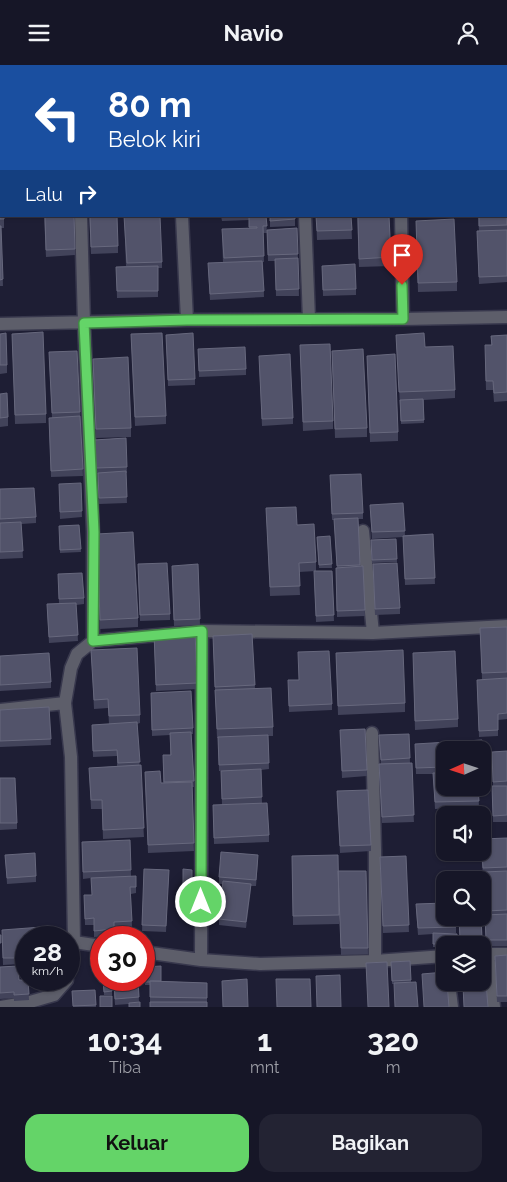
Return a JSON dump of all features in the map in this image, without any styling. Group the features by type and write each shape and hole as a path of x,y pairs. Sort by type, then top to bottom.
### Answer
{"street":[{"path":"81,217 94,532 93,641"},
{"path":"182,217 187,320"},
{"path":"305,217 309,319"},
{"path":"401,217 403,319"},
{"path":"0,324 507,317"},
{"path":"363,531 373,633"},
{"path":"74,926 71,757 65,703 71,667 77,654 93,641 202,631 373,633 507,626"},
{"path":"201,960 202,631"},
{"path":"0,709 65,703"},
{"path":"372,733 375,961"},
{"path":"155,954 201,960 260,964 375,961 436,956"},
{"path":"491,954 507,954"},
{"path":"491,989 494,1007"},
{"path":"0,1007 30,1002 54,995 57,991"},
{"path":"450,991 452,1007"}],"building":[{"path":"45,217 74,217 75,249 46,250"},
{"path":"90,217 117,217 118,246 91,247"},
{"path":"124,217 160,217 162,262 127,263"},
{"path":"249,217 266,217 267,226 263,226 264,256 224,258 222,229 257,228 249,227"},
{"path":"270,217 295,217 295,219 270,221"},
{"path":"316,217 351,217 352,230 317,231"},
{"path":"358,217 389,217 391,257 359,259"},
{"path":"479,217 507,217 507,225 479,226"},
{"path":"454,219 457,282 418,283 416,221"},
{"path":"0,226 3,279 0,280"},
{"path":"297,228 298,254 268,255 267,230"},
{"path":"507,230 507,276 479,277 477,231"},
{"path":"298,258 299,289 276,290 275,259"},
{"path":"262,261 264,291 210,294 208,263"},
{"path":"355,264 356,289 323,290 322,266"},
{"path":"158,266 158,291 117,291 116,267"},
{"path":"43,332 46,414 15,415 12,334"},
{"path":"6,333 7,365 0,365 0,334"},
{"path":"162,333 166,416 135,417 131,334"},
{"path":"193,333 195,379 168,380 166,335"},
{"path":"424,333 425,347 453,346 455,390 399,392 396,335"},
{"path":"507,335 507,392 494,393 493,381 486,381 485,345 492,345 491,336"},
{"path":"330,344 333,421 303,422 300,345"},
{"path":"245,347 246,369 199,371 198,349"},
{"path":"363,349 367,428 335,429 332,351"},
{"path":"77,351 80,412 52,413 49,352"},
{"path":"290,354 293,418 262,419 259,356"},
{"path":"395,354 398,432 370,433 367,356"},
{"path":"128,357 131,428 96,429 93,359"},
{"path":"7,393 8,417 0,418 0,394"},
{"path":"423,399 424,420 401,421 400,400"},
{"path":"80,416 83,469 51,471 49,418"},
{"path":"126,438 127,467 96,468 94,440"},
{"path":"126,471 127,497 99,498 98,473"},
{"path":"361,474 363,513 332,514 330,475"},
{"path":"81,483 82,511 60,512 59,484"},
{"path":"34,488 36,517 0,519 0,489"},
{"path":"403,503 405,531 372,532 370,505"},
{"path":"296,507 297,525 314,524 316,562 299,563 300,586 270,587 266,508"},
{"path":"358,518 360,565 337,566 334,519"},
{"path":"21,522 23,551 0,552 0,523"},
{"path":"79,525 81,549 60,550 59,526"},
{"path":"133,532 138,618 100,620 97,534"},
{"path":"433,534 435,578 405,579 403,536"},
{"path":"330,536 332,564 319,565 317,537"},
{"path":"396,539 397,559 372,560 371,540"},
{"path":"167,563 170,614 140,615 138,564"},
{"path":"397,563 400,608 375,609 373,564"},
{"path":"198,564 200,619 174,620 172,566"},
{"path":"363,566 365,610 337,611 336,568"},
{"path":"314,571 332,571 334,615 316,616"},
{"path":"82,573 84,598 59,599 58,574"},
{"path":"76,603 78,635 49,637 47,604"},
{"path":"507,627 507,672 482,673 480,628"},
{"path":"195,631 197,683 156,685 154,633"},
{"path":"252,634 255,685 215,687 213,636"},
{"path":"137,648 140,715 109,716 108,699 94,700 91,650"},
{"path":"403,650 405,703 338,706 336,653"},
{"path":"329,651 332,704 289,706 288,680 299,680 298,652"},
{"path":"455,651 458,719 415,721 413,653"},
{"path":"49,653 51,682 0,685 0,656"},
{"path":"507,678 507,713 498,714 498,730 479,731 477,680"},
{"path":"271,688 273,727 217,729 215,690"},
{"path":"191,691 193,728 152,730 151,693"},
{"path":"49,707 51,739 0,741 0,710"},
{"path":"137,722 140,762 118,763 117,750 93,751 92,725"},
{"path":"365,729 367,770 342,771 340,730"},
{"path":"191,732 194,781 164,782 163,755 171,755 170,733"},
{"path":"409,734 410,758 381,760 379,735"},
{"path":"268,735 269,763 219,765 218,737"},
{"path":"436,743 436,767 416,768 415,744"},
{"path":"507,751 507,781 493,782 492,752"},
{"path":"412,763 414,815 382,817 379,764"},
{"path":"141,765 144,828 103,830 102,800 91,800 89,768"},
{"path":"261,769 262,797 222,799 221,771"},
{"path":"160,771 161,783 192,782 194,843 148,845 145,772"},
{"path":"433,773 436,773 436,796 479,796 479,801 435,802"},
{"path":"0,778 15,778 17,823 0,823"},
{"path":"492,786 507,786 507,815 493,816"},
{"path":"368,790 371,845 340,846 337,791"},
{"path":"267,803 269,835 214,838 213,805"},
{"path":"507,838 507,867 483,868 483,861 491,861 491,839"},
{"path":"130,840 131,870 83,872 82,842"},
{"path":"221,852 258,855 256,880 219,877"},
{"path":"35,853 36,876 7,878 5,855"},
{"path":"338,855 339,915 293,916 292,856"},
{"path":"406,856 409,925 383,926 380,857"},
{"path":"144,869 169,870 166,926 142,925"},
{"path":"183,869 192,870 192,885 183,885"},
{"path":"338,871 366,871 368,948 341,948"},
{"path":"507,871 507,910 491,911 491,872"},
{"path":"136,876 136,887 130,887 132,921 114,922 114,926 94,926 94,918 85,919 84,895 92,895 91,878"},
{"path":"223,881 251,884 246,922 219,919"},
{"path":"436,903 436,926 456,927 418,928 416,904"},
{"path":"507,914 507,940 491,940 491,936 486,936 485,926 491,926 491,915"},
{"path":"459,926 481,926 482,936 460,936"},
{"path":"15,929 15,958 3,958 2,930"},
{"path":"433,933 457,934 457,936 436,936 436,944 433,944"},
{"path":"507,955 507,996 497,996 495,956"},
{"path":"410,961 411,980 392,981 391,962"},
{"path":"387,962 389,1007 368,1007 366,963"},
{"path":"15,966 15,991 29,991 29,994 14,995 14,992 0,993 0,967"},
{"path":"155,966 161,966 161,981 155,981"},
{"path":"436,973 436,991 448,991 449,1007 424,1007 422,974"},
{"path":"340,975 341,1007 317,1007 316,976"},
{"path":"247,979 248,1007 223,1007 222,981"},
{"path":"276,979 310,979 311,1007 277,1007"},
{"path":"155,981 207,983 207,998 150,997 150,991 155,991"},
{"path":"416,982 418,1007 395,1007 394,983"},
{"path":"72,991 95,991 96,1005 73,1006"},
{"path":"115,991 139,991 139,997 115,999"},
{"path":"463,991 487,991 488,1007 464,1007"},
{"path":"100,996 112,996 112,1007 100,1007"},
{"path":"140,1002 140,1007 129,1007 129,1003"},
{"path":"150,1002 207,1002 207,1007 150,1007"}],"route":[{"path":"201,902 202,631 93,641 94,532 84,323 187,320 403,319 402,285"}]}
